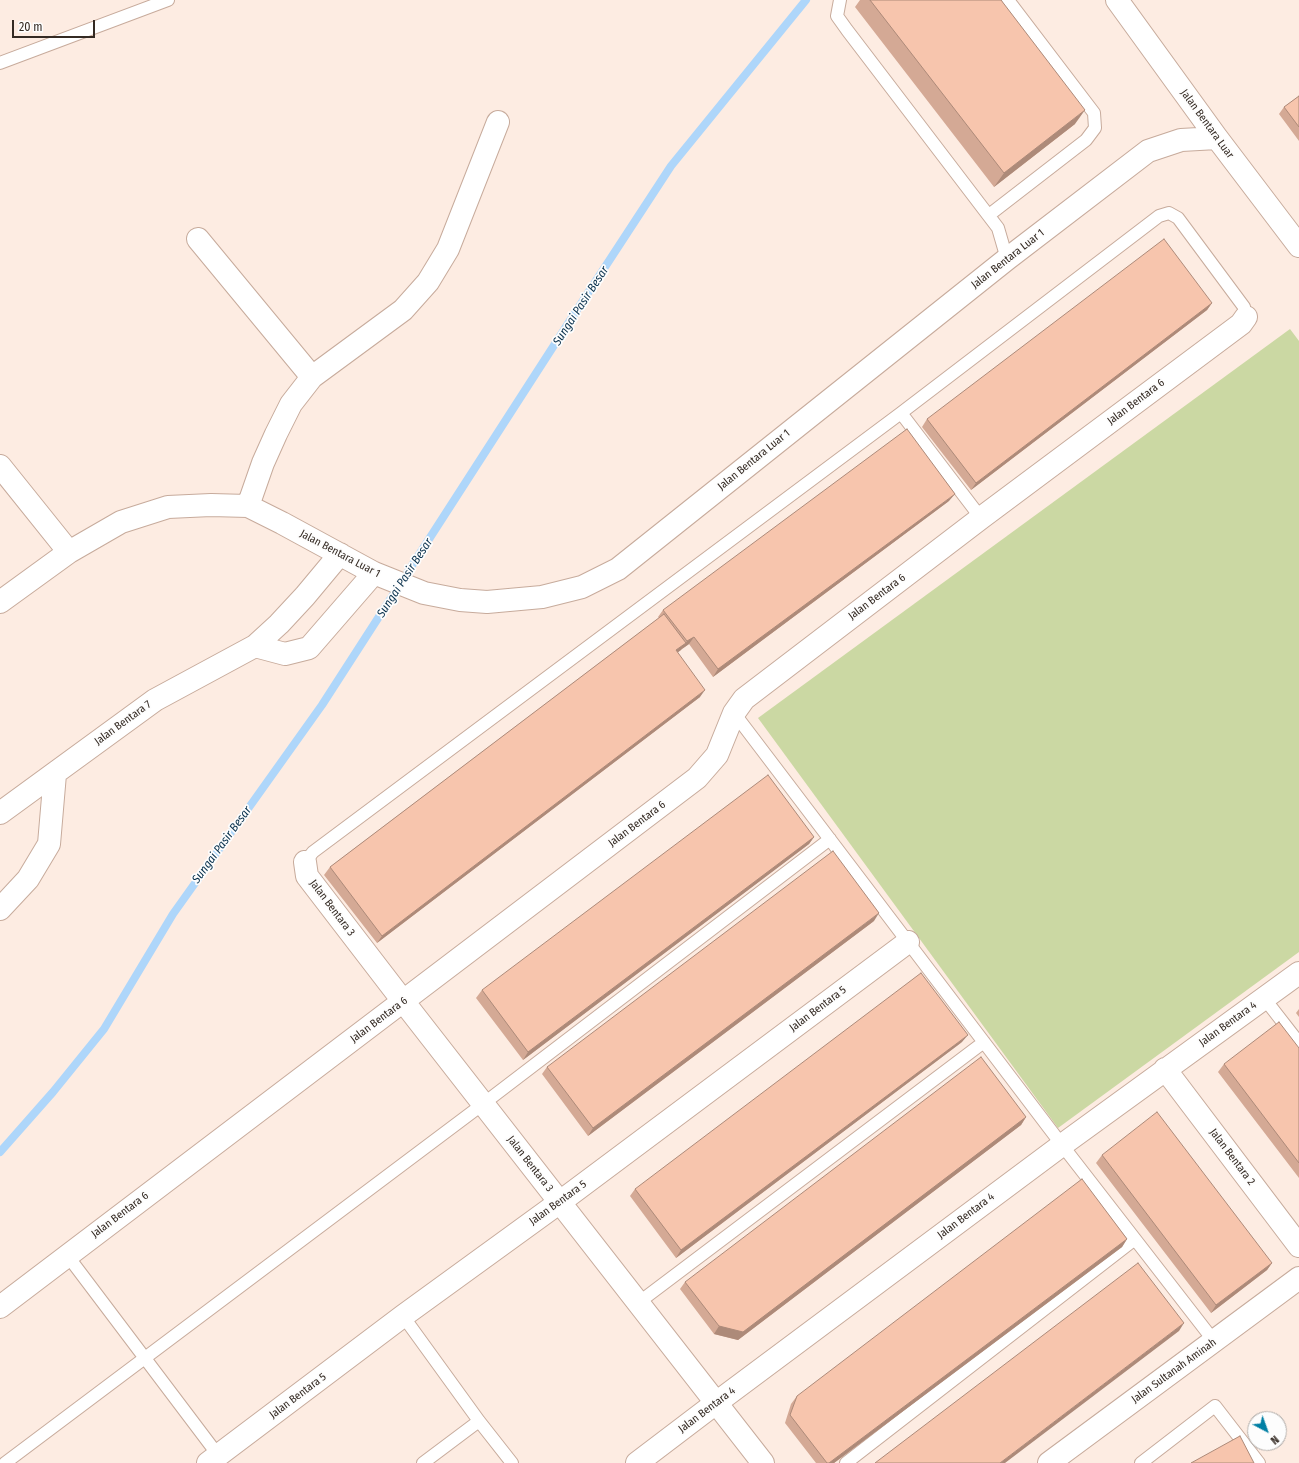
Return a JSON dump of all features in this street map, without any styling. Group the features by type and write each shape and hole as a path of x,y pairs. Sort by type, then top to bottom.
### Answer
{"street":[{"name":"Jalan Bentara Luar","path":"1117,0 1217,138 1299,246"},
{"path":"0,602 69,552 121,522 168,507 211,505 248,506 263,463 276,434 291,404 312,377 403,310 428,282 448,249 498,122"},
{"name":"Jalan Bentara Luar 1","path":"248,506 381,576 424,593 460,600 487,602 542,597 582,587 618,569 1007,259 1148,151 1182,140 1217,138"},
{"path":"198,239 312,377"},
{"name":"Jalan Bentara 6","path":"0,1307 697,778 717,755 734,713 744,699 760,685 1241,324 1246,317"},
{"path":"0,466 69,552"},
{"name":"Jalan Bentara 7","path":"0,813 156,700 255,646 280,624 340,554"},
{"path":"255,646 285,654 309,648 381,576"},
{"path":"0,909 28,879 49,844 54,774"},
{"name":"Jalan Bentara 3","path":"305,862 307,876 403,1002 762,1463"},
{"name":"Jalan Bentara 5","path":"217,1460 403,1316 560,1202 908,942"},
{"name":"Jalan Bentara 4","path":"637,1463 1062,1145 1299,973"},
{"name":"Jalan Bentara 2","path":"1165,1069 1299,1246"},
{"name":"Jalan Sultanah Aminah","path":"1049,1463 1299,1278"}],"lane":[{"path":"0,63 168,0"},
{"path":"840,0 837,16 989,215 998,228 1007,259"},
{"path":"989,215 1086,140 1095,128 1094,114 1008,0"},
{"path":"305,862 313,852 901,413 1159,216 1169,213 1178,218 1244,307 1246,317"},
{"path":"901,413 981,518"},
{"path":"734,713 1062,1145 1214,1341"},
{"path":"5,1463 483,1104 830,839"},
{"path":"1264,998 1299,1043"},
{"path":"638,1303 984,1042"},
{"path":"846,1463 1135,1239"},
{"path":"67,1255 145,1358 217,1460"},
{"path":"403,1316 479,1421 512,1463"},
{"path":"1141,1463 1215,1406 1259,1463"},
{"path":"423,1463 479,1421"}],"green space":[{"path":"1290,329 1299,341 1299,952 1058,1128 758,718"}],"building":[{"path":"870,0 1001,0 1085,110 1004,173"},
{"path":"1299,96 1299,127 1284,107"},
{"path":"1164,239 1212,303 976,483 927,419"},
{"path":"907,429 955,494 718,669 694,637 687,641 663,610"},
{"path":"664,614 686,643 676,650 705,690 382,936 330,867"},
{"path":"768,775 814,837 528,1052 482,990"},
{"path":"833,851 879,913 593,1128 547,1067"},
{"path":"921,973 968,1035 681,1250 635,1189"},
{"path":"1279,1022 1299,1048 1299,1163 1224,1064"},
{"path":"981,1057 1026,1117 743,1332 719,1326 685,1282"},
{"path":"1157,1112 1272,1263 1216,1305 1102,1155"},
{"path":"1082,1179 1127,1239 827,1463 790,1415 797,1396"},
{"path":"1138,1263 1184,1323 1000,1463 875,1463"},
{"path":"1240,1436 1254,1463 1191,1463"}],"waterway":[{"name":"Sungai Pasir Besar","path":"0,1152 53,1092 104,1029 173,914 322,705 671,166 806,0"}]}
